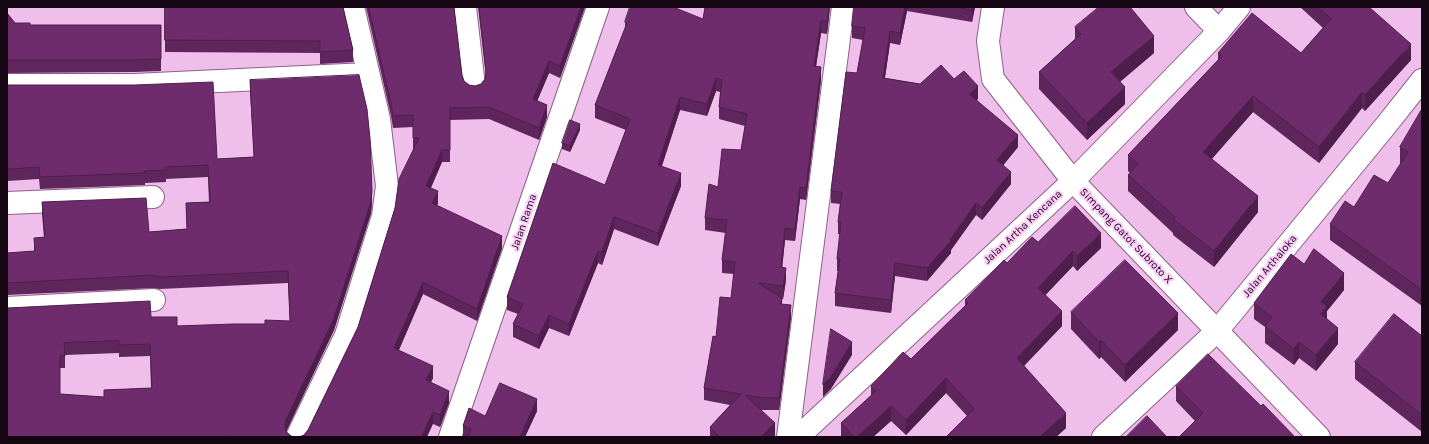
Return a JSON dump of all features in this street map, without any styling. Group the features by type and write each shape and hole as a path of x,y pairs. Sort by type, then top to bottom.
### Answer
{"street":[{"path":"297,437 346,335 383,216 388,186 379,119 353,7"},
{"path":"465,7 474,86"},
{"name":"Jalan Rama","path":"450,437 598,7"},
{"path":"788,437 843,7"},
{"name":"Simpang Gatot Subroto X","path":"993,7 988,41 993,79 1073,181 1319,437"},
{"path":"1196,7 1219,31"},
{"name":"Jalan Artha Kencana","path":"798,437 1073,181 1219,31 1239,7"},
{"path":"7,85 134,85 368,74"},
{"name":"Jalan Arthaloka","path":"1103,437 1217,331 1422,80"},
{"path":"7,203 153,197"},
{"path":"7,308 154,300"}],"building":[{"path":"165,7 343,7 353,50 320,52 320,41 165,40"},
{"path":"369,7 454,7 462,75 464,81 469,85 475,86 481,84 485,79 486,72 479,7 581,7 560,66 549,61 533,99 547,105 539,128 489,107 450,108 450,150 442,150 426,186 438,191 432,203 502,236 477,309 423,282 394,348 433,366 426,380 449,391 440,415 433,412 421,437 299,437 304,435 308,430 358,327 395,208 399,179 419,138 413,138 413,115 393,116"},
{"path":"630,7 673,7 703,19 705,7 829,7 827,21 821,21 814,66 821,67 806,188 800,187 795,229 785,228 781,267 786,268 783,286 758,283 782,298 781,304 791,305 779,398 745,395 775,423 761,437 719,437 710,427 741,394 704,388 713,336 716,337 720,297 731,298 735,262 722,260 727,220 705,218 709,184 718,187 722,149 741,150 747,114 719,107 722,80 716,78 707,104 680,97 658,165 681,173 658,233 614,217 602,252 598,251 569,324 549,315 539,336 513,324 523,304 507,297 553,163 605,185 630,119 595,105 627,23 625,22"},
{"path":"854,7 905,7 900,33 890,31 883,78 920,84 941,65 954,79 964,71 978,86 969,94 1018,135 997,160 1011,172 982,208 976,203 950,240 951,241 927,268 895,263 891,300 835,293 840,259 837,259 841,222 838,222 842,192 831,191 846,72 857,73 865,28 852,26"},
{"path":"957,7 972,7 972,10"},
{"path":"1099,7 1130,7 1154,36 1111,72 1125,87 1087,123 1039,72 1081,34 1075,27"},
{"path":"1318,7 1369,7 1411,44 1365,95 1362,92 1319,147 1253,96 1203,152 1258,196 1214,251 1173,219 1175,217 1128,175 1138,164 1128,155 1222,56 1218,53 1252,13 1301,53 1331,19"},
{"path":"7,13 15,23 30,23 30,25 161,25 161,59 7,60"},
{"path":"359,75 367,109 370,139 371,201 334,318 286,420 286,432 291,436 296,437 7,437 7,308 150,301 151,317 177,317 177,326 265,324 265,320 290,321 288,271 160,277 153,275 7,283 7,253 35,251 34,238 45,237 42,202 146,198 149,232 187,229 186,203 210,202 208,165 166,167 166,170 144,171 145,173 40,177 39,167 7,169 7,85 134,85 213,82 217,159 254,157 250,80","holes":["119,341 119,345 150,344 152,388 104,390 104,397 60,394 60,356 65,356 64,343"]},
{"path":"1422,109 1422,290 1330,224 1345,201 1354,207 1374,175 1388,183 1408,152 1400,147"},
{"path":"570,120 580,124 570,146 562,143"},
{"path":"1075,206 1101,233 1077,256 1073,251 1038,288 1062,311 1017,358 1066,413 1040,437 946,437 974,409 946,378 906,420 891,406 857,437 854,437 841,423 876,391 871,386 903,352 911,359 968,303 965,300 1004,260 1007,263 1032,237 1038,242"},
{"path":"1314,249 1344,273 1321,302 1327,306 1321,314 1338,328 1316,355 1299,342 1294,349 1265,326 1272,317 1254,303 1291,254 1304,264"},
{"path":"1125,260 1178,313 1125,365 1101,340 1099,342 1071,312"},
{"path":"1394,314 1422,336 1422,415 1355,362"},
{"path":"831,329 852,342 831,377 823,384"},
{"path":"1208,354 1261,406 1263,404 1295,437 1179,437 1203,413 1176,386"},
{"path":"500,383 537,399 520,437 468,437 471,429 463,426 469,408 485,416"},
{"path":"1147,416 1167,437 1126,437"}]}
